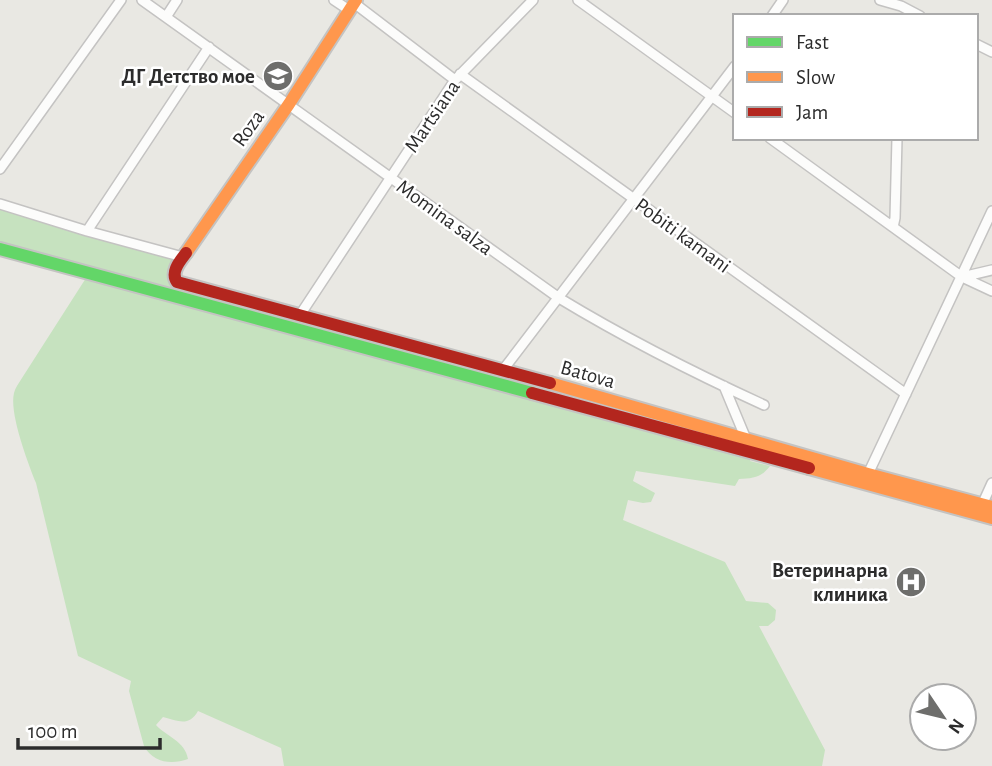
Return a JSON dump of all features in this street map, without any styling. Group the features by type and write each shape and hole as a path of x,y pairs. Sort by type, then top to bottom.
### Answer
{"street":[{"path":"0,169 121,0"},
{"name":"Momina salza","path":"142,0 559,298 599,322 764,405"},
{"path":"166,17 177,0"},
{"path":"334,0 353,4"},
{"name":"Martsiana","path":"300,315 458,77 533,0"},
{"path":"578,0 733,112"},
{"path":"880,0 901,11"},
{"name":"Pobiti kamani","path":"353,4 906,394"},
{"name":"Roza","path":"174,278 174,272 183,257 289,104 353,4"},
{"path":"87,231 209,47"},
{"path":"503,370 733,69"},
{"path":"773,140 962,277 992,290"},
{"path":"893,227 897,140"},
{"path":"0,204 183,257"},
{"path":"868,474 992,211"},
{"path":"0,249 992,518"},
{"path":"962,277 992,270"},
{"name":"Batova","path":"174,278 177,282 987,506"},
{"path":"724,386 746,439"},
{"path":"987,506 992,483"}],"green space":[{"path":"0,204 183,257 174,278 992,515 0,245"},
{"path":"86,278 751,458 750,461 770,466 756,477 739,479 735,486 636,471 633,481 655,493 651,502 628,500 623,520 725,562 746,601 768,603 776,610 775,620 768,626 759,626 825,750 822,766 284,766 281,748 198,711 187,721 163,717 156,725 179,743 188,759 169,762 152,756 144,746 129,691 131,681 78,656 36,483 14,413 16,387"}],"traffic: fast":[{"path":"0,249 532,393"}],"traffic: slow":[{"path":"186,253 289,104 356,0"},
{"path":"550,383 992,507"},
{"path":"809,468 992,518"}],"traffic: jam":[{"path":"186,253 175,271 177,282 550,383"},
{"path":"532,393 809,468"}],"place":[{"name":"ДГ Детство мое","path":"278,76"},
{"name":"Ветеринарна клиника","path":"911,582"}]}
